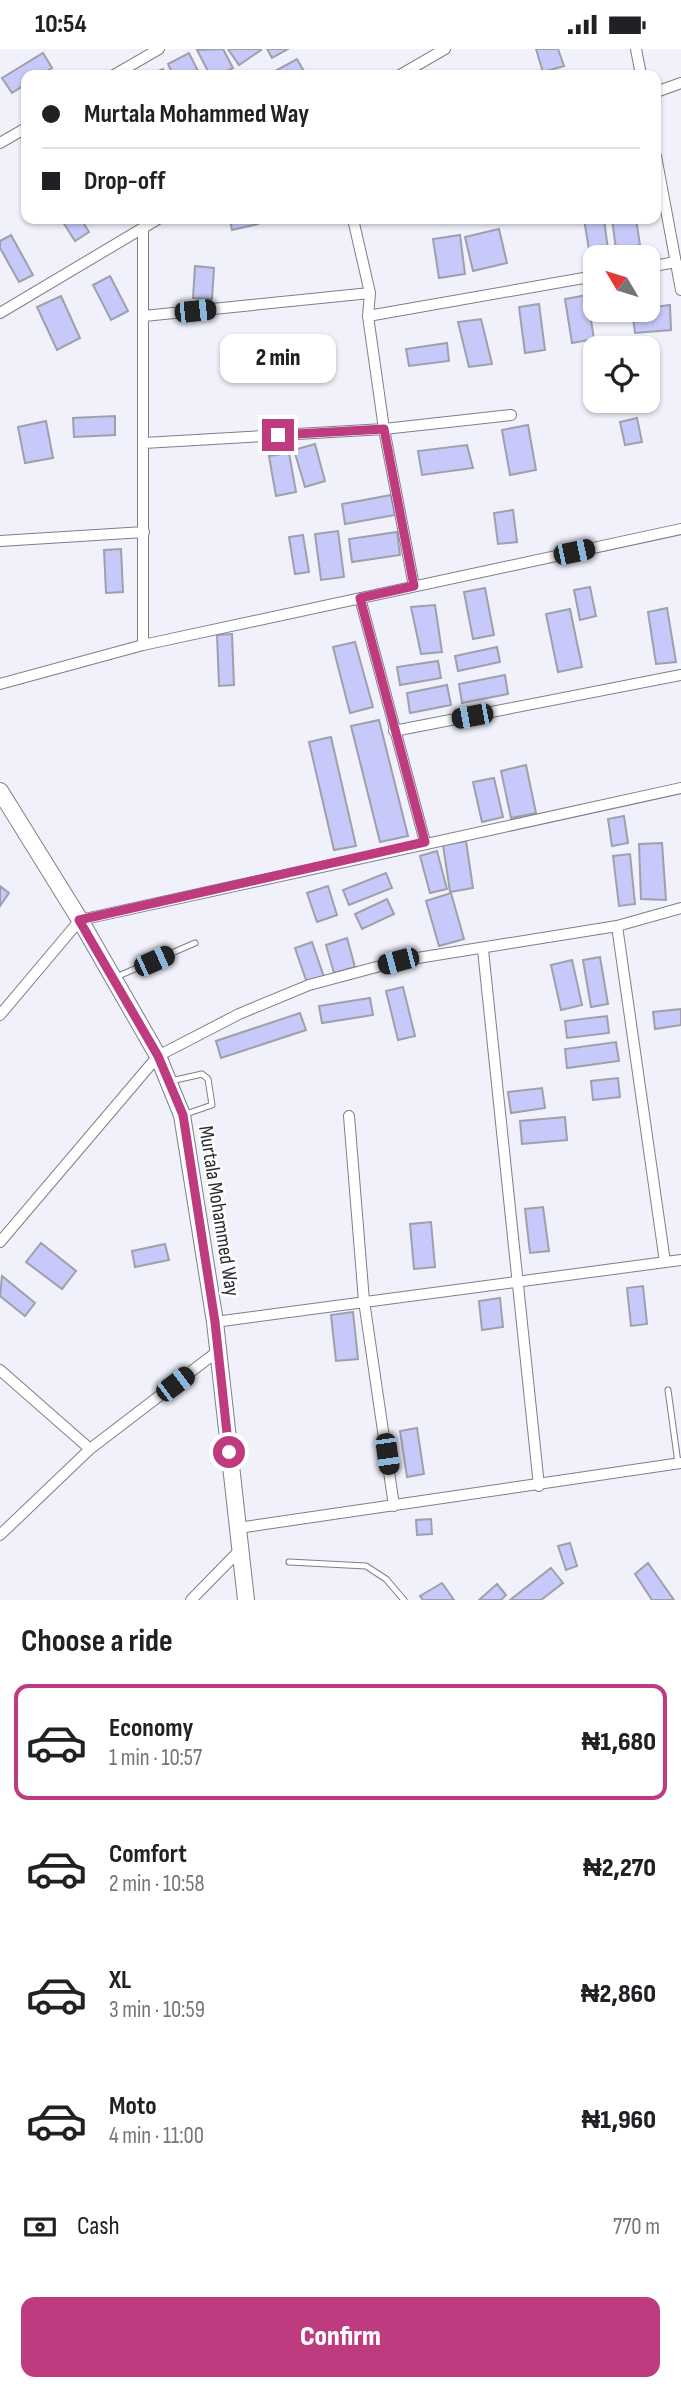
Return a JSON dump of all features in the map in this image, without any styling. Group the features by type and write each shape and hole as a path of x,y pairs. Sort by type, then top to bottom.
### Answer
{"street":[{"path":"409,70 445,49"},
{"path":"636,49 640,70"},
{"path":"122,70 156,50"},
{"path":"661,90 681,83"},
{"path":"0,143 21,131"},
{"path":"661,182 681,290"},
{"path":"0,313 150,224"},
{"path":"354,224 370,293 368,316 384,429 414,586"},
{"path":"143,228 143,645"},
{"path":"660,265 676,262"},
{"path":"368,316 583,278"},
{"path":"145,316 370,293"},
{"path":"144,443 384,429 510,415"},
{"path":"0,684 143,645 681,529"},
{"path":"0,541 144,532"},
{"path":"360,598 425,842"},
{"path":"394,731 681,675"},
{"path":"0,1015 79,920 681,788"},
{"name":"Murtala Mohammed Way","path":"0,791 158,1056 183,1115 215,1322 246,1600"},
{"path":"0,1243 158,1056 239,1014 309,985 398,961 482,950 617,926 681,908"},
{"path":"617,926 665,1262"},
{"path":"482,950 520,1281 539,1486"},
{"path":"349,1116 364,1301 394,1506"},
{"path":"215,1322 681,1260"},
{"path":"0,1535 90,1449 218,1351"},
{"path":"0,1370 90,1449"},
{"path":"238,1528 539,1486 679,1463"},
{"path":"191,1600 240,1550"}],"lane":[{"path":"113,978 195,943"},
{"path":"169,1081 202,1074 208,1079 212,1105 183,1115"},
{"path":"668,1390 679,1463"},
{"path":"289,1562 366,1566 386,1579 404,1600"}],"building":[{"path":"223,49 233,68 207,70 197,50"},
{"path":"228,49 260,49 261,50 239,65"},
{"path":"267,49 288,49 272,58"},
{"path":"536,49 558,49 564,66 542,70"},
{"path":"43,53 52,68 21,70 21,87 12,93 2,78"},
{"path":"189,53 198,70 171,70 168,64"},
{"path":"297,59 303,70 277,70"},
{"path":"64,224 84,224 89,232 75,241"},
{"path":"231,224 258,224 232,230"},
{"path":"585,224 605,224 607,245 588,245"},
{"path":"613,224 637,224 640,245 615,245"},
{"path":"499,229 507,263 473,271 465,237"},
{"path":"11,235 33,275 19,282 0,248 0,241"},
{"path":"460,235 465,274 439,278 433,239"},
{"path":"195,266 214,268 212,299 193,298"},
{"path":"110,276 128,311 111,320 93,285"},
{"path":"61,296 80,338 57,350 37,307"},
{"path":"583,296 583,322 591,322 594,336 583,336 583,341 572,343 565,299"},
{"path":"539,304 545,350 525,353 519,307"},
{"path":"670,305 671,330 635,333 634,322 660,322 660,306"},
{"path":"481,319 492,364 469,367 458,322"},
{"path":"447,343 449,361 409,366 406,349"},
{"path":"115,416 115,435 74,437 73,418"},
{"path":"637,418 642,442 625,445 620,422"},
{"path":"46,421 53,458 25,463 18,427"},
{"path":"528,425 536,470 510,475 502,430"},
{"path":"315,444 325,481 305,487 294,450"},
{"path":"467,445 473,468 422,475 418,451"},
{"path":"289,453 296,492 276,496 269,456"},
{"path":"391,495 395,515 345,524 342,504"},
{"path":"513,510 517,542 498,544 494,513"},
{"path":"338,531 344,577 321,580 315,534"},
{"path":"397,532 400,555 352,562 349,539"},
{"path":"303,535 309,572 295,574 289,537"},
{"path":"121,549 123,592 106,593 104,550"},
{"path":"590,587 596,616 580,620 574,590"},
{"path":"485,588 494,635 473,639 464,592"},
{"path":"435,605 442,652 421,654 411,607"},
{"path":"667,608 676,662 656,664 648,612"},
{"path":"570,609 582,667 558,672 546,614"},
{"path":"232,634 234,685 219,686 217,635"},
{"path":"355,642 373,707 350,713 333,647"},
{"path":"497,647 500,662 458,671 455,656"},
{"path":"438,661 441,678 400,685 397,667"},
{"path":"505,675 508,694 462,703 459,684"},
{"path":"447,685 451,705 410,713 407,693"},
{"path":"379,720 408,836 380,842 351,726"},
{"path":"331,737 356,846 334,850 309,742"},
{"path":"526,765 536,813 511,818 501,771"},
{"path":"494,778 503,817 482,822 473,782"},
{"path":"624,816 628,843 612,846 608,819"},
{"path":"466,841 473,888 450,892 443,845"},
{"path":"662,843 666,900 641,899 639,844"},
{"path":"437,851 447,889 430,893 420,856"},
{"path":"630,854 635,904 619,906 613,856"},
{"path":"386,873 392,888 349,905 343,890"},
{"path":"0,886 9,893 0,906"},
{"path":"328,886 337,915 317,922 307,893"},
{"path":"451,893 464,939 439,946 426,901"},
{"path":"387,899 394,914 362,929 355,914"},
{"path":"347,938 355,967 334,973 326,945"},
{"path":"312,942 324,977 307,983 295,948"},
{"path":"600,957 608,1004 591,1007 583,960"},
{"path":"572,960 582,1005 561,1010 551,965"},
{"path":"403,987 415,1036 398,1040 386,991"},
{"path":"370,998 373,1015 322,1023 319,1006"},
{"path":"681,1009 681,1025 655,1029 653,1012"},
{"path":"300,1013 306,1030 221,1058 216,1041"},
{"path":"607,1016 609,1033 567,1038 565,1021"},
{"path":"616,1042 619,1061 567,1068 565,1049"},
{"path":"618,1078 620,1097 593,1100 591,1081"},
{"path":"542,1088 545,1108 511,1113 508,1092"},
{"path":"565,1117 567,1140 522,1144 520,1121"},
{"path":"543,1207 549,1251 530,1253 525,1209"},
{"path":"431,1222 435,1267 414,1269 410,1224"},
{"path":"41,1243 76,1271 62,1289 26,1262"},
{"path":"165,1244 169,1260 135,1267 132,1251"},
{"path":"2,1276 35,1303 25,1316 0,1296"},
{"path":"643,1286 647,1324 631,1326 627,1288"},
{"path":"500,1298 503,1327 482,1330 479,1301"},
{"path":"353,1312 358,1359 336,1361 331,1315"},
{"path":"417,1428 424,1474 407,1477 400,1431"},
{"path":"431,1519 432,1534 417,1535 416,1520"},
{"path":"570,1543 577,1566 566,1570 558,1546"},
{"path":"648,1563 674,1600 652,1600 635,1574"},
{"path":"551,1568 563,1583 541,1600 510,1600"},
{"path":"442,1583 454,1600 423,1600 420,1596"},
{"path":"497,1584 506,1595 501,1600 479,1600"}],"route":[{"path":"229,1452 215,1322 183,1115 158,1056 79,920 425,842 360,598 414,586 384,429 278,435"}]}
